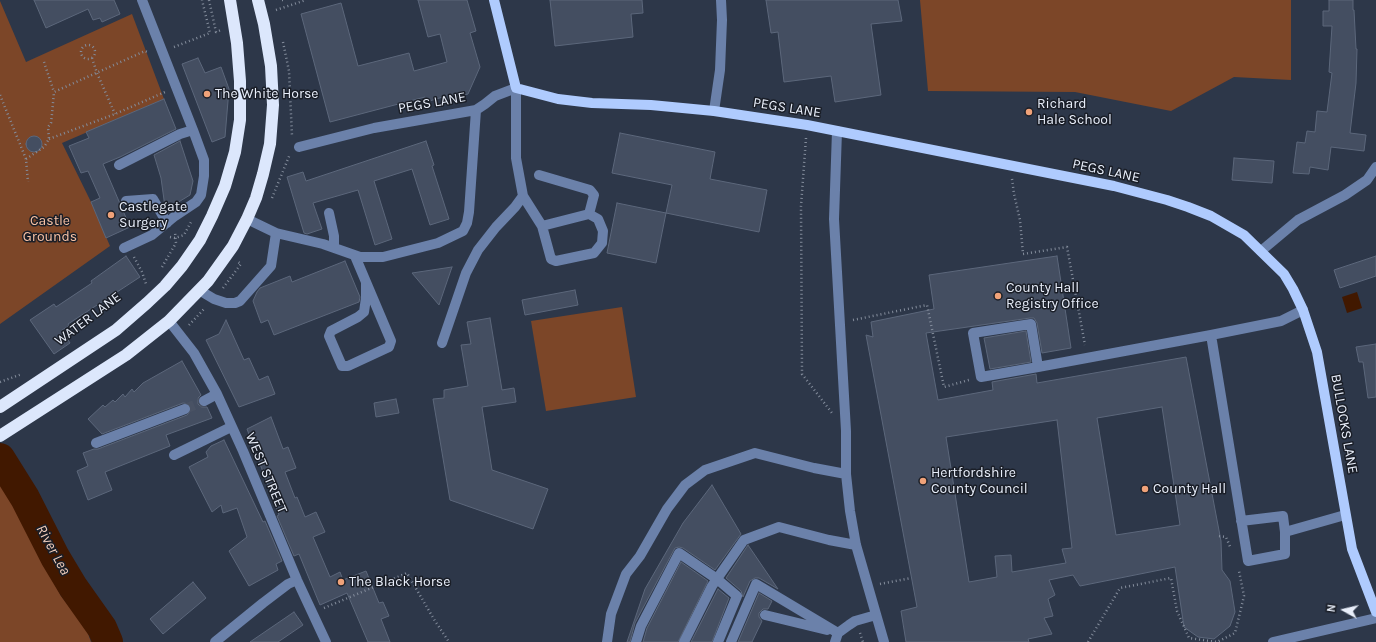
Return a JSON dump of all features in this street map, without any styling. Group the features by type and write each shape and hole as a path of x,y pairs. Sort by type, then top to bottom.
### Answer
{"highway":[{"path":"0,407 116,330 147,304 165,286 182,266 200,240 225,186 235,152 240,120 240,81 237,43 230,0"},
{"path":"0,436 126,355 169,321 199,290 227,255 247,219 256,198 270,144 273,105 271,66 264,24 258,0"}],"main road":[{"path":"494,0 516,88"},
{"name":"PEGS LANE","path":"516,88 558,99 592,103 714,111 807,125 1114,186 1167,200 1211,216 1239,232 1261,250"},
{"name":"BULLOCKS LANE","path":"1261,250 1284,274 1293,289 1303,310 1317,352 1352,549 1376,612"}],"street":[{"path":"126,247 152,235 196,202 203,186 204,176 204,160 142,0"},
{"path":"714,111 720,70 722,20 721,0"},
{"path":"516,88 516,158 523,196 542,226 551,259 556,261 594,253 602,243 603,231 598,219 589,214 542,226"},
{"name":"PEGS LANE","path":"299,147 374,128 476,110 495,96 516,88"},
{"path":"247,219 276,233 334,247 355,256 383,257 438,243 463,231 467,224 476,110"},
{"path":"119,165 180,134 193,130"},
{"path":"837,131 834,218 846,431 846,474 850,512 856,545 884,642"},
{"path":"1261,250 1298,220 1371,180 1376,167"},
{"path":"539,174 590,190 594,195 589,214"},
{"path":"442,343 466,273 478,250 523,196"},
{"path":"126,201 153,199 167,223"},
{"path":"329,213 334,236 334,247"},
{"path":"199,290 214,299 226,303 235,303 240,301 271,266 276,233"},
{"path":"355,256 391,340 389,347 348,366 342,366 329,336 331,331 358,317 364,312 366,282"},
{"path":"1038,367 1031,324 973,334 981,377 1038,367 1211,335 1281,321 1303,310"},
{"name":"WEST STREET","path":"169,321 194,353 216,394 243,452 297,580 326,642"},
{"path":"1211,335 1241,521 1248,561 1285,554 1283,516 1241,521"},
{"path":"204,401 216,394"},
{"path":"96,443 185,409"},
{"path":"174,455 231,427"},
{"path":"607,642 611,614 626,574 640,556 672,503 685,485 705,470 756,453 814,468 846,474"},
{"path":"1285,532 1345,515"},
{"path":"684,642 712,586 744,540 778,527 856,545"},
{"path":"636,642 641,626 679,554 717,579 737,596 718,642"},
{"path":"215,642 288,584 297,580"},
{"path":"732,642 756,584 837,637"},
{"path":"765,615 837,637"},
{"path":"837,637 855,621 876,615"},
{"path":"1273,642 1376,618"}],"path":[{"path":"202,0 210,33"},
{"path":"209,0 216,32"},
{"path":"276,10 306,0"},
{"path":"162,51 221,30"},
{"path":"92,58 83,58 81,56 81,49 89,45 93,48 94,53 92,58 97,73 116,114"},
{"path":"54,92 145,51"},
{"path":"26,159 44,147 49,139 48,127 51,123 54,92 44,62"},
{"path":"49,139 116,114 176,87"},
{"path":"0,97 26,159 28,182"},
{"path":"807,125 801,206 802,374 846,431"},
{"path":"1010,165 1014,194 1020,220 1023,254 1067,247 1087,358"},
{"path":"166,270 161,266 176,243 176,216"},
{"path":"126,247 146,284 141,289"},
{"path":"840,322 927,305 944,388 981,377"},
{"path":"0,382 24,373"},
{"path":"1219,536 1226,537 1234,555"},
{"path":"1088,642 1120,588 1171,578 1177,611 1190,638 1217,642 1235,633 1244,596 1238,567"},
{"path":"313,612 407,573 435,622 449,642"}],"green space":[{"path":"920,0 1291,0 1291,80 1234,77 1171,111 1075,92 928,91"},
{"name":"Castle Grounds","path":"0,1 26,62 132,14 164,99 62,143 91,202 110,246 0,324"},
{"path":"622,307 636,397 546,411 531,321"},
{"path":"0,477 19,509 47,570 61,596 86,628 91,642 0,642"}],"shaded area":[{"path":"1357,292 1362,308 1347,313 1342,297"}],"building":[{"path":"34,0 114,0 120,14 102,22 100,18 93,20 88,9 46,28"},
{"path":"418,0 467,0 476,31 470,33 480,67 468,94 444,100 443,97 426,102 425,97 330,122 301,14 341,3 358,66 409,53 414,71 447,62 440,34 428,37"},
{"path":"550,0 642,0 643,13 631,14 633,37 555,46"},
{"path":"766,0 898,0 902,21 871,24 881,95 835,102 831,76 784,82 778,32 771,33"},
{"path":"1329,0 1353,0 1357,49 1356,83 1350,133 1366,135 1364,151 1331,147 1328,170 1310,167 1309,174 1293,173 1297,142 1305,143 1307,131 1315,132 1317,111 1327,112 1332,73 1329,72 1332,26 1323,26 1323,11 1329,11"},
{"path":"198,58 205,73 221,67 229,89 225,137 212,142 182,64"},
{"path":"164,99 176,129 103,164 130,227 106,238 91,202 100,198 88,171 81,173 69,146 89,138 86,132"},
{"path":"620,133 715,152 710,179 767,190 759,232 666,213 672,185 612,173"},
{"path":"34,136 41,141 42,144 37,151 34,152 27,147 26,144 31,137"},
{"path":"180,141 193,181 190,195 172,206 165,207 161,178 154,155"},
{"path":"426,141 434,165 432,166 449,219 430,225 412,169 374,181 392,239 375,245 358,190 313,203 322,229 307,234 304,233 287,177 303,172 306,181"},
{"path":"1234,158 1274,161 1272,183 1232,180"},
{"path":"617,203 666,213 656,263 607,253"},
{"path":"126,256 140,277 68,324 69,326 62,330 70,343 54,354 30,320 54,304 56,307 92,283 91,281"},
{"name":"Hertfordshire County Council","path":"1057,256 1071,348 1042,353 1037,323 1034,318 926,333 938,400 993,390 992,382 1036,374 1037,383 1186,357 1221,541 1222,570 1230,581 1235,612 1230,626 1214,639 1198,637 1184,627 1175,567 1080,586 1073,575 1049,580 1055,595 1048,599 1053,616 1044,618 1052,634 1028,639 1029,642 906,642 901,611 917,607 866,335 873,337 871,322 934,309 929,275","holes":["1162,407 1180,525 1116,535 1097,418","1057,420 1072,548 1062,549 1066,563 1012,572 1011,555 995,556 997,577 969,582 946,437"]},
{"path":"1376,256 1376,276 1340,288 1334,270"},
{"path":"345,261 360,297 359,302 274,335 268,320 261,323 253,301 260,288 290,276 292,282"},
{"path":"452,267 439,305 412,273"},
{"path":"575,290 578,305 525,315 522,300"},
{"path":"490,318 502,390 514,388 516,402 482,407 492,470 548,489 533,529 450,500 433,399 444,398 444,390 468,386 461,345 471,344 467,322"},
{"path":"226,320 244,360 249,358 259,380 268,376 275,394 239,407 206,340 219,334"},
{"path":"1026,331 1031,362 990,369 984,338"},
{"path":"1376,344 1376,397 1368,398 1363,362 1359,362 1356,347"},
{"path":"182,361 201,395 198,398 198,404 201,407 207,407 212,418 166,435 170,446 105,472 112,490 88,500 77,471 88,466 83,453 98,449 187,415 191,410 189,404 183,403 102,434 88,419 103,405 105,407 113,400 115,402 123,394 125,397 132,389 134,392 143,383"},
{"path":"396,399 399,413 376,417 374,403"},
{"path":"271,417 283,449 288,447 296,468 285,472 295,498 297,497 305,517 316,512 325,532 313,537 330,577 340,572 343,580 366,571 379,603 383,602 389,616 381,619 390,642 368,642 347,593 320,605 299,554 294,556 277,516 279,515 247,429"},
{"path":"224,440 263,522 265,521 282,561 276,564 278,570 249,586 229,551 247,537 237,508 223,513 221,505 212,512 189,467 208,457 206,452 211,446"},
{"path":"712,485 741,534 715,570 683,548 675,548 635,623 630,642 627,642 645,589 683,523"},
{"path":"748,545 778,589 759,578 755,578 750,581 743,597 741,591 726,578"},
{"path":"681,562 708,581 678,642 643,642 647,628"},
{"path":"193,582 206,598 163,634 150,619"},
{"path":"718,589 729,598 712,642 691,642"},
{"path":"759,593 772,601 768,609 763,609 759,613 759,617 762,621 752,642 738,642"},
{"path":"294,612 303,625 278,642 250,642"}],"waterway":[{"name":"River Lea","path":"0,458 25,498 55,557 73,587 102,628 108,642"}],"tunnel":[{"path":"185,409 204,401"}],"place":[{"name":"The White Horse","path":"207,94"},
{"name":"Richard Hale School","path":"1029,112"},
{"name":"Castlegate Surgery","path":"111,215"},
{"name":"County Hall Registry Office","path":"998,296"},
{"name":"Hertfordshire County Council","path":"923,481"},
{"name":"County Hall","path":"1145,489"},
{"name":"The Black Horse","path":"341,582"}]}
